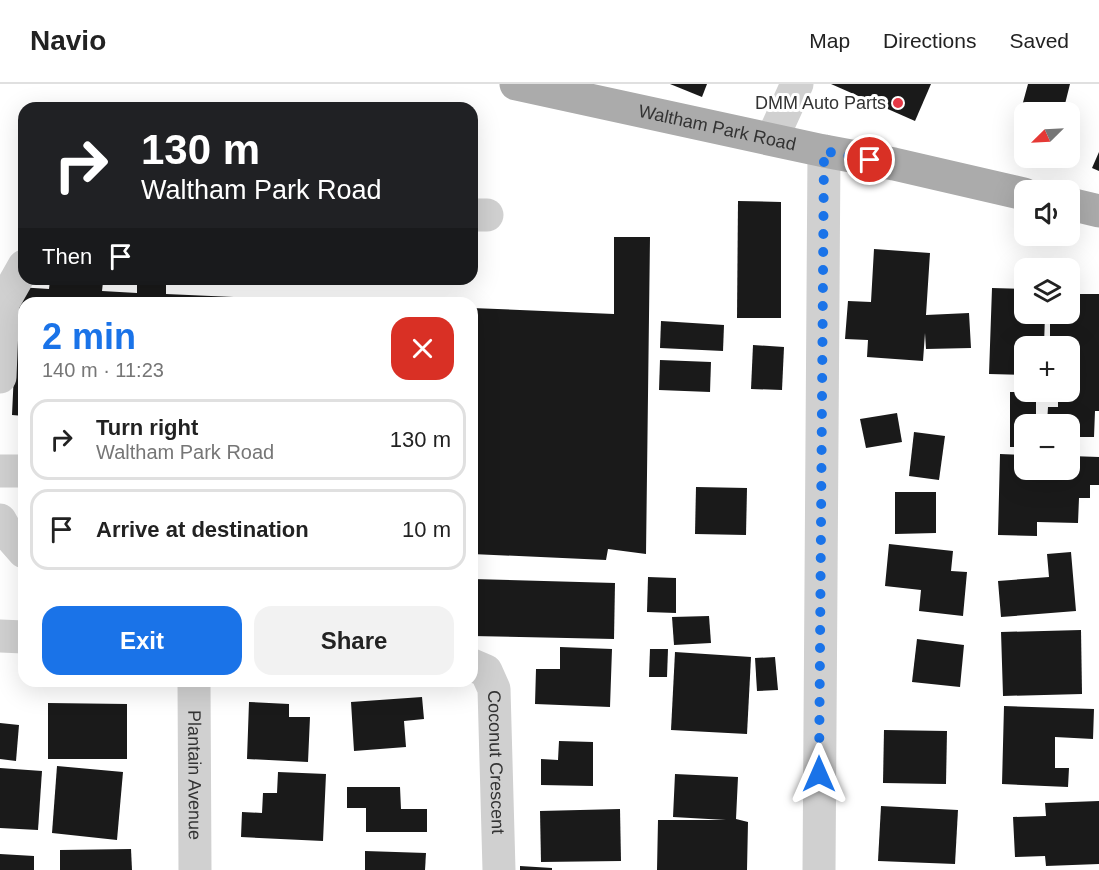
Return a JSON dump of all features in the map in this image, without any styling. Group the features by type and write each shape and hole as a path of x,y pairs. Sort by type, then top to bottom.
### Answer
{"main road":[{"name":"Waltham Park Road","path":"516,84 1014,192"},
{"path":"1080,206 1099,211"}],"street":[{"path":"772,139 796,84"},
{"path":"819,870 824,151"},
{"path":"0,377 3,303 18,277"},
{"path":"0,471 18,471"},
{"path":"0,520 18,545"},
{"path":"0,636 18,637"},
{"name":"Coconut Crescent","path":"478,668 486,671 494,690 499,870"},
{"name":"Plantain Avenue","path":"194,687 195,870"}],"building":[{"path":"670,84 707,84 702,97"},
{"name":"DMM Auto Parts","path":"831,84 931,84 915,121"},
{"path":"1028,84 1070,84 1066,102 1023,102"},
{"path":"1099,152 1099,171 1092,168"},
{"path":"738,201 781,202 781,318 737,318"},
{"path":"614,237 650,237 646,554 608,549 606,560 478,554 478,308 614,314"},
{"path":"874,249 930,253 926,315 969,313 971,348 926,349 925,333 923,361 867,357 868,340 845,339 848,301 871,302"},
{"path":"49,285 103,285 102,291 137,293 137,285 166,285 166,294 235,297 18,297 18,416 12,415 18,287 49,289"},
{"path":"992,288 1014,289 1014,324 1045,324 1044,336 1014,336 1014,375 989,374"},
{"path":"1080,294 1099,294 1099,411 1095,411 1094,437 1080,437 1080,414 1048,414 1048,407 1058,407 1058,402 1080,402 1080,336 1050,336 1050,324 1080,324"},
{"path":"661,321 724,325 723,351 660,348"},
{"path":"753,345 784,347 782,390 751,389"},
{"path":"660,360 711,362 710,392 659,390"},
{"path":"1010,392 1014,392 1014,402 1036,402 1036,414 1014,414 1014,447 1010,447"},
{"path":"897,413 902,442 866,448 860,419"},
{"path":"914,432 945,436 939,480 909,476"},
{"path":"1000,454 1014,455 1014,480 1080,480 1080,456 1099,457 1099,485 1090,485 1090,498 1079,498 1078,523 1037,522 1037,536 998,535"},
{"path":"696,487 747,488 746,535 695,534"},
{"path":"895,492 936,492 936,533 895,534"},
{"path":"889,544 953,551 951,571 967,572 963,616 919,611 921,590 885,586"},
{"path":"1071,552 1076,611 1001,617 998,581 1049,577 1047,554"},
{"path":"648,577 676,578 676,613 647,612"},
{"path":"478,579 615,583 614,639 478,636"},
{"path":"709,616 711,643 674,645 672,617"},
{"path":"1081,630 1082,694 1003,696 1001,632"},
{"path":"917,639 964,645 960,687 912,682"},
{"path":"560,647 612,649 610,707 535,704 536,669 560,669"},
{"path":"650,649 668,649 667,677 649,677"},
{"path":"675,652 751,657 747,734 671,730"},
{"path":"775,657 778,690 757,691 755,658"},
{"path":"422,697 424,719 404,721 406,747 354,751 351,702"},
{"path":"249,702 289,704 289,717 310,717 308,762 247,759"},
{"path":"48,703 127,704 127,759 48,759"},
{"path":"1004,706 1094,709 1093,739 1055,737 1055,768 1069,768 1068,787 1002,784"},
{"path":"0,723 19,725 16,761 0,759"},
{"path":"884,730 947,731 946,784 883,783"},
{"path":"559,741 593,742 593,786 541,785 541,759 558,760"},
{"path":"57,766 123,772 117,840 52,833"},
{"path":"0,768 42,771 38,830 0,828"},
{"path":"278,772 326,774 323,841 241,837 242,812 262,813 263,793 277,793"},
{"path":"675,774 738,777 736,819 748,822 747,870 657,870 658,820 726,820 673,817"},
{"path":"347,787 400,787 401,809 427,809 427,832 366,832 366,808 347,808"},
{"path":"1099,801 1099,864 1046,866 1045,856 1015,857 1013,817 1046,816 1045,803"},
{"path":"881,806 958,810 955,864 878,861"},
{"path":"620,809 621,861 541,862 540,811"},
{"path":"131,849 132,870 60,870 60,850"},
{"path":"365,851 426,853 425,870 365,870"},
{"path":"0,854 34,856 34,870 0,870"},
{"path":"520,866 552,868 552,870 520,870"}],"place":[{"name":"DMM Auto Parts","path":"898,103"}],"route":[{"path":"819,774 824,151 870,160"}]}
